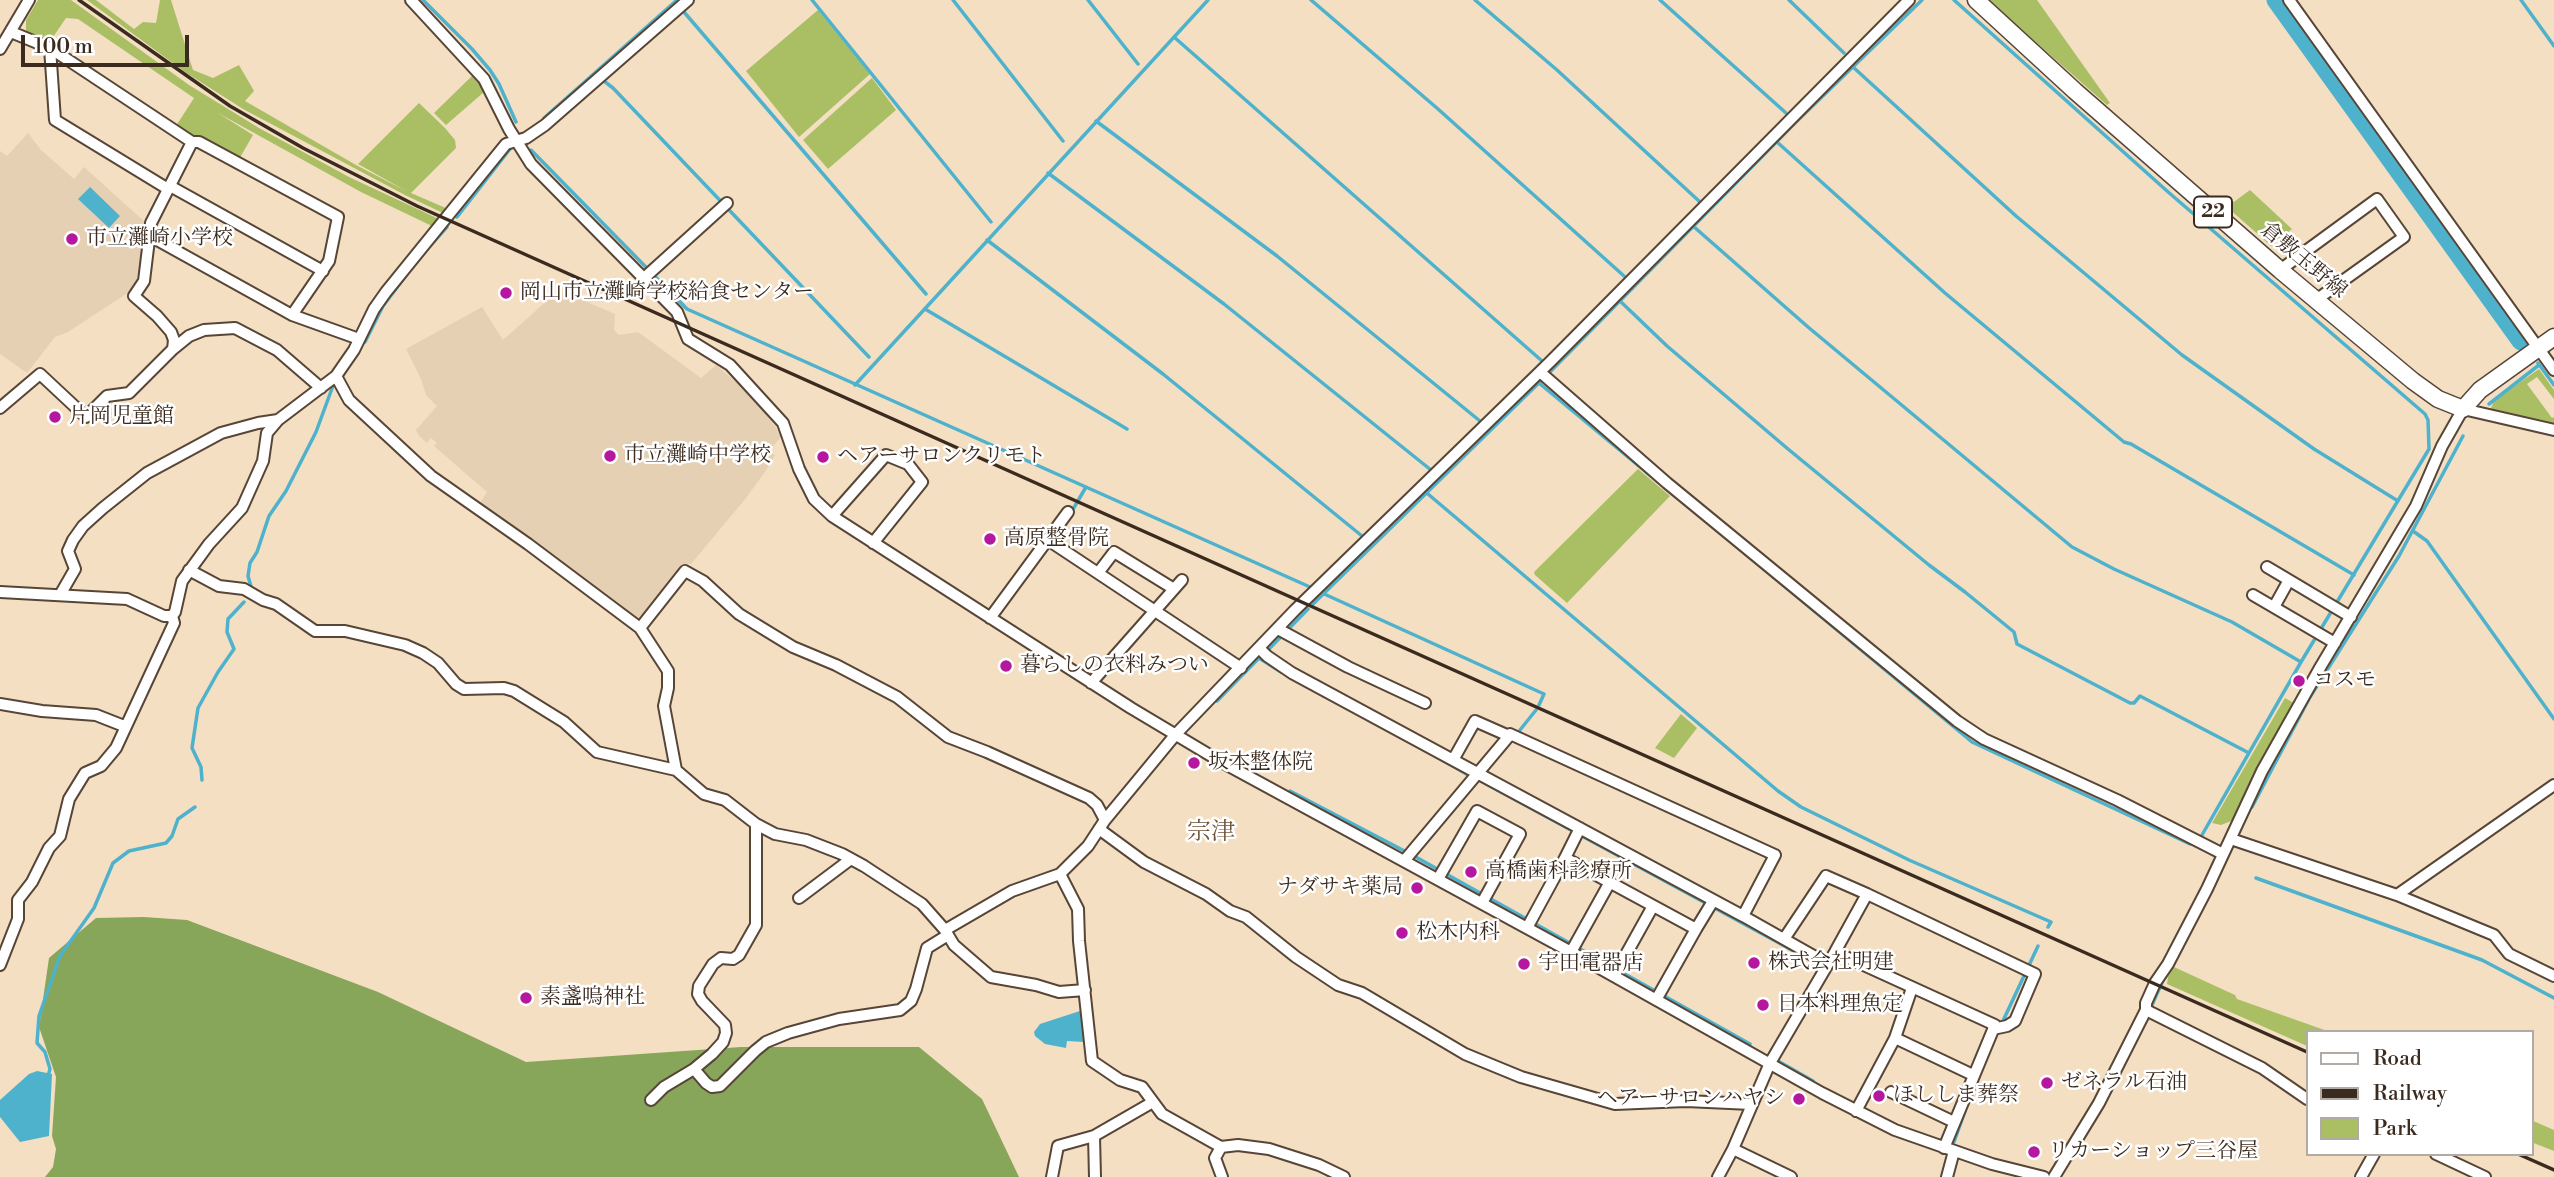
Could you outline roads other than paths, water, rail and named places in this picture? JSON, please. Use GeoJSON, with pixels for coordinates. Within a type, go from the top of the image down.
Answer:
{"type":"FeatureCollection","features":[{"type":"Feature","properties":{"kind":"main road","name":"倉敷玉野線"},"geometry":{"type":"LineString","coordinates":[[1976,0],[2075,91],[2280,270],[2425,391],[2438,400],[2463,409]]}},
{"type":"Feature","properties":{"kind":"main road"},"geometry":{"type":"LineString","coordinates":[[2463,409],[2480,390],[2546,360],[2554,337]]}},
{"type":"Feature","properties":{"kind":"street"},"geometry":{"type":"LineString","coordinates":[[0,49],[29,0]]}},
{"type":"Feature","properties":{"kind":"street"},"geometry":{"type":"LineString","coordinates":[[411,0],[484,79],[531,164],[648,275],[677,312],[688,339],[730,365],[783,423],[799,469],[814,499],[832,516],[1091,683],[1218,760],[1485,898],[1659,995],[1770,1063],[1856,1111],[1895,1130],[1949,1150],[2044,1177]]}},
{"type":"Feature","properties":{"kind":"street"},"geometry":{"type":"LineString","coordinates":[[0,965],[18,919],[18,900],[32,882],[49,848],[60,836],[69,799],[85,773],[101,766],[111,754],[174,623],[172,616],[182,581],[242,508],[262,461],[267,433],[278,420],[336,376],[386,292],[506,144],[526,138],[545,125],[688,0]]}},
{"type":"Feature","properties":{"kind":"street"},"geometry":{"type":"LineString","coordinates":[[694,1069],[712,1087],[720,1086],[755,1051],[777,1038],[839,1019],[900,1010],[911,1001],[927,948],[947,932],[1012,891],[1060,874],[1088,846],[1102,824],[1176,734],[1241,668],[1263,652],[1283,632],[1303,602],[1543,375],[1909,0]]}},
{"type":"Feature","properties":{"kind":"street"},"geometry":{"type":"LineString","coordinates":[[2289,0],[2546,360]]}},
{"type":"Feature","properties":{"kind":"street"},"geometry":{"type":"LineString","coordinates":[[10,32],[50,48],[192,142],[199,142],[338,217],[334,245],[323,271],[292,315]]}},
{"type":"Feature","properties":{"kind":"street"},"geometry":{"type":"LineString","coordinates":[[50,48],[55,120],[169,187],[323,271]]}},
{"type":"Feature","properties":{"kind":"street"},"geometry":{"type":"LineString","coordinates":[[173,349],[171,332],[158,316],[134,296],[144,281],[151,223],[192,142]]}},
{"type":"Feature","properties":{"kind":"street"},"geometry":{"type":"LineString","coordinates":[[2280,270],[2377,199],[2404,237],[2316,300]]}},
{"type":"Feature","properties":{"kind":"street"},"geometry":{"type":"LineString","coordinates":[[648,275],[725,204]]}},
{"type":"Feature","properties":{"kind":"street"},"geometry":{"type":"LineString","coordinates":[[148,235],[292,315],[359,339]]}},
{"type":"Feature","properties":{"kind":"street"},"geometry":{"type":"LineString","coordinates":[[0,408],[40,374],[86,417],[107,396],[129,393],[189,336],[204,330],[235,328],[277,350],[321,388]]}},
{"type":"Feature","properties":{"kind":"street"},"geometry":{"type":"LineString","coordinates":[[1543,375],[1667,483],[1984,739],[2130,806],[2224,854]]}},
{"type":"Feature","properties":{"kind":"street"},"geometry":{"type":"LineString","coordinates":[[336,376],[349,400],[431,476],[640,628],[668,671],[664,706],[676,770]]}},
{"type":"Feature","properties":{"kind":"street"},"geometry":{"type":"LineString","coordinates":[[2054,1177],[2099,1103],[2146,1010],[2146,1003],[2155,983],[2168,964],[2224,854],[2266,763],[2417,506],[2442,446],[2463,409],[2554,430]]}},
{"type":"Feature","properties":{"kind":"street"},"geometry":{"type":"LineString","coordinates":[[60,595],[75,569],[68,551],[73,540],[83,526],[103,508],[147,473],[221,433],[278,420]]}},
{"type":"Feature","properties":{"kind":"street"},"geometry":{"type":"LineString","coordinates":[[832,516],[886,455],[908,464],[922,482],[873,543]]}},
{"type":"Feature","properties":{"kind":"street"},"geometry":{"type":"LineString","coordinates":[[990,618],[1068,512]]}},
{"type":"Feature","properties":{"kind":"street"},"geometry":{"type":"LineString","coordinates":[[1048,540],[1241,668]]}},
{"type":"Feature","properties":{"kind":"street"},"geometry":{"type":"LineString","coordinates":[[1098,573],[1114,552],[1174,589]]}},
{"type":"Feature","properties":{"kind":"street"},"geometry":{"type":"LineString","coordinates":[[2267,567],[2351,617]]}},
{"type":"Feature","properties":{"kind":"street"},"geometry":{"type":"LineString","coordinates":[[189,570],[219,586],[244,589],[276,604],[315,631],[345,631],[405,645],[438,663],[456,684],[464,689],[504,688],[514,691],[564,722],[597,752],[676,770],[704,794],[725,800],[756,824],[775,834],[806,840],[851,859],[922,904],[947,932],[954,945],[991,977],[1059,992],[1085,990]]}},
{"type":"Feature","properties":{"kind":"street"},"geometry":{"type":"LineString","coordinates":[[640,628],[685,571],[703,581],[738,614],[793,647],[836,665],[897,697],[948,737],[1089,798],[1097,805],[1102,824],[1144,862],[1206,894],[1230,911],[1246,917],[1296,957],[1338,985],[1362,993],[1476,1058],[1521,1077],[1615,1104],[1686,1101],[1751,1104]]}},
{"type":"Feature","properties":{"kind":"street"},"geometry":{"type":"LineString","coordinates":[[1091,683],[1182,580]]}},
{"type":"Feature","properties":{"kind":"street"},"geometry":{"type":"LineString","coordinates":[[2274,607],[2289,580]]}},
{"type":"Feature","properties":{"kind":"street"},"geometry":{"type":"LineString","coordinates":[[0,592],[127,598],[164,616],[172,616]]}},
{"type":"Feature","properties":{"kind":"street"},"geometry":{"type":"LineString","coordinates":[[2253,595],[2335,643]]}},
{"type":"Feature","properties":{"kind":"street"},"geometry":{"type":"LineString","coordinates":[[1283,632],[1348,667],[1426,703]]}},
{"type":"Feature","properties":{"kind":"street"},"geometry":{"type":"LineString","coordinates":[[1263,652],[1292,673],[1481,774],[1578,832],[1711,904],[1743,916],[1828,964]]}},
{"type":"Feature","properties":{"kind":"street"},"geometry":{"type":"LineString","coordinates":[[0,704],[42,711],[96,715],[124,726]]}},
{"type":"Feature","properties":{"kind":"street"},"geometry":{"type":"LineString","coordinates":[[1453,760],[1475,721],[1513,734],[1775,855],[1743,916]]}},
{"type":"Feature","properties":{"kind":"street"},"geometry":{"type":"LineString","coordinates":[[1408,856],[1513,734]]}},
{"type":"Feature","properties":{"kind":"street"},"geometry":{"type":"LineString","coordinates":[[2397,895],[2554,785]]}},
{"type":"Feature","properties":{"kind":"street"},"geometry":{"type":"LineString","coordinates":[[1441,874],[1477,811],[1520,834],[1485,898]]}},
{"type":"Feature","properties":{"kind":"street"},"geometry":{"type":"LineString","coordinates":[[651,1100],[664,1087],[694,1069],[723,1042],[725,1025],[702,1001],[698,994],[699,986],[713,964],[721,958],[733,959],[739,955],[756,925],[756,824]]}},
{"type":"Feature","properties":{"kind":"street"},"geometry":{"type":"LineString","coordinates":[[1529,923],[1578,832]]}},
{"type":"Feature","properties":{"kind":"street"},"geometry":{"type":"LineString","coordinates":[[2231,839],[2397,895],[2494,935],[2509,954],[2554,976]]}},
{"type":"Feature","properties":{"kind":"street"},"geometry":{"type":"LineString","coordinates":[[1565,858],[1696,929]]}},
{"type":"Feature","properties":{"kind":"street"},"geometry":{"type":"LineString","coordinates":[[799,898],[851,859]]}},
{"type":"Feature","properties":{"kind":"street"},"geometry":{"type":"LineString","coordinates":[[1060,874],[1079,909],[1079,941],[1093,1061],[1120,1080],[1142,1087],[1162,1114],[1221,1147],[1238,1145],[1269,1149],[1319,1164],[1344,1177]]}},
{"type":"Feature","properties":{"kind":"street"},"geometry":{"type":"LineString","coordinates":[[1784,939],[1826,876],[2035,974],[2015,1021],[1998,1028],[1973,1075],[1954,1122],[1947,1177]]}},
{"type":"Feature","properties":{"kind":"street"},"geometry":{"type":"LineString","coordinates":[[1574,947],[1610,882]]}},
{"type":"Feature","properties":{"kind":"street"},"geometry":{"type":"LineString","coordinates":[[1718,1177],[1770,1063],[1867,894]]}},
{"type":"Feature","properties":{"kind":"street"},"geometry":{"type":"LineString","coordinates":[[1659,995],[1711,904]]}},
{"type":"Feature","properties":{"kind":"street"},"geometry":{"type":"LineString","coordinates":[[1617,971],[1653,906]]}},
{"type":"Feature","properties":{"kind":"street"},"geometry":{"type":"LineString","coordinates":[[1835,952],[1998,1028]]}},
{"type":"Feature","properties":{"kind":"street"},"geometry":{"type":"LineString","coordinates":[[1856,1111],[1895,1038],[1912,988]]}},
{"type":"Feature","properties":{"kind":"street"},"geometry":{"type":"LineString","coordinates":[[2146,1010],[2262,1068],[2306,1098]]}},
{"type":"Feature","properties":{"kind":"street"},"geometry":{"type":"LineString","coordinates":[[1895,1038],[1973,1075]]}},
{"type":"Feature","properties":{"kind":"street"},"geometry":{"type":"LineString","coordinates":[[1891,1092],[1954,1122]]}},
{"type":"Feature","properties":{"kind":"street"},"geometry":{"type":"LineString","coordinates":[[1052,1177],[1058,1146],[1094,1136],[1153,1102]]}},
{"type":"Feature","properties":{"kind":"street"},"geometry":{"type":"LineString","coordinates":[[1094,1136],[1096,1177]]}},
{"type":"Feature","properties":{"kind":"street"},"geometry":{"type":"LineString","coordinates":[[1221,1147],[1215,1158],[1222,1177]]}},
{"type":"Feature","properties":{"kind":"street"},"geometry":{"type":"LineString","coordinates":[[1733,1149],[1791,1177]]}},
{"type":"Feature","properties":{"kind":"street"},"geometry":{"type":"LineString","coordinates":[[2361,1177],[2373,1156]]}},
{"type":"Feature","properties":{"kind":"street"},"geometry":{"type":"LineString","coordinates":[[2440,1156],[2485,1177]]}},
{"type":"Feature","properties":{"kind":"water"},"geometry":{"type":"Polygon","coordinates":[[[90,187],[120,216],[109,228],[78,199],[90,187]]]}},
{"type":"Feature","properties":{"kind":"water"},"geometry":{"type":"Polygon","coordinates":[[[1083,1010],[1084,1042],[1067,1041],[1066,1048],[1045,1044],[1035,1036],[1034,1032],[1040,1024],[1083,1010]]]}},
{"type":"Feature","properties":{"kind":"water"},"geometry":{"type":"Polygon","coordinates":[[[37,1071],[52,1074],[49,1136],[20,1142],[0,1117],[0,1100],[29,1074],[37,1071]]]}},
{"type":"Feature","properties":{"kind":"waterway"},"geometry":{"type":"LineString","coordinates":[[423,0],[490,70],[516,122]]}},
{"type":"Feature","properties":{"kind":"waterway"},"geometry":{"type":"LineString","coordinates":[[544,118],[677,0]]}},
{"type":"Feature","properties":{"kind":"waterway"},"geometry":{"type":"LineString","coordinates":[[812,0],[991,222]]}},
{"type":"Feature","properties":{"kind":"waterway"},"geometry":{"type":"LineString","coordinates":[[953,0],[1063,141]]}},
{"type":"Feature","properties":{"kind":"waterway"},"geometry":{"type":"LineString","coordinates":[[1088,0],[1138,64]]}},
{"type":"Feature","properties":{"kind":"waterway"},"geometry":{"type":"LineString","coordinates":[[855,385],[1208,0]]}},
{"type":"Feature","properties":{"kind":"waterway"},"geometry":{"type":"LineString","coordinates":[[1311,0],[1438,109],[1624,276]]}},
{"type":"Feature","properties":{"kind":"waterway"},"geometry":{"type":"LineString","coordinates":[[1475,0],[1557,70],[1700,202]]}},
{"type":"Feature","properties":{"kind":"waterway"},"geometry":{"type":"LineString","coordinates":[[1660,0],[1786,113]]}},
{"type":"Feature","properties":{"kind":"waterway"},"geometry":{"type":"LineString","coordinates":[[1789,0],[1844,53]]}},
{"type":"Feature","properties":{"kind":"waterway"},"geometry":{"type":"LineString","coordinates":[[1313,604],[1548,374],[1796,122],[1922,0]]}},
{"type":"Feature","properties":{"kind":"waterway"},"geometry":{"type":"LineString","coordinates":[[1954,0],[2167,191],[2425,414],[2428,420],[2429,449],[2301,662],[2202,835]]}},
{"type":"Feature","properties":{"kind":"waterway"},"geometry":{"type":"LineString","coordinates":[[2276,0],[2521,341]]}},
{"type":"Feature","properties":{"kind":"waterway"},"geometry":{"type":"LineString","coordinates":[[2521,0],[2554,46]]}},
{"type":"Feature","properties":{"kind":"waterway"},"geometry":{"type":"LineString","coordinates":[[684,12],[926,294]]}},
{"type":"Feature","properties":{"kind":"waterway"},"geometry":{"type":"LineString","coordinates":[[1174,37],[1542,361]]}},
{"type":"Feature","properties":{"kind":"waterway"},"geometry":{"type":"LineString","coordinates":[[1853,67],[2016,216],[2182,355],[2314,449],[2398,501]]}},
{"type":"Feature","properties":{"kind":"waterway"},"geometry":{"type":"LineString","coordinates":[[604,81],[869,357]]}},
{"type":"Feature","properties":{"kind":"waterway"},"geometry":{"type":"LineString","coordinates":[[1096,121],[1277,256],[1480,421]]}},
{"type":"Feature","properties":{"kind":"waterway"},"geometry":{"type":"LineString","coordinates":[[1777,142],[1945,293],[2124,442],[2354,575]]}},
{"type":"Feature","properties":{"kind":"waterway"},"geometry":{"type":"LineString","coordinates":[[457,217],[510,149]]}},
{"type":"Feature","properties":{"kind":"waterway"},"geometry":{"type":"LineString","coordinates":[[531,150],[687,309],[1310,587]]}},
{"type":"Feature","properties":{"kind":"waterway"},"geometry":{"type":"LineString","coordinates":[[1048,173],[1224,304],[1431,470]]}},
{"type":"Feature","properties":{"kind":"waterway"},"geometry":{"type":"LineString","coordinates":[[1693,226],[1808,327],[2072,547],[2232,622],[2301,662]]}},
{"type":"Feature","properties":{"kind":"waterway"},"geometry":{"type":"LineString","coordinates":[[428,248],[447,227]]}},
{"type":"Feature","properties":{"kind":"waterway"},"geometry":{"type":"LineString","coordinates":[[987,240],[1163,374],[1362,536]]}},
{"type":"Feature","properties":{"kind":"waterway"},"geometry":{"type":"LineString","coordinates":[[365,342],[383,306],[408,273]]}},
{"type":"Feature","properties":{"kind":"waterway"},"geometry":{"type":"LineString","coordinates":[[1620,301],[1667,346],[1788,449],[2014,632],[2017,644],[2130,703],[2134,703],[2140,696],[2249,753]]}},
{"type":"Feature","properties":{"kind":"waterway"},"geometry":{"type":"LineString","coordinates":[[925,309],[1127,429]]}},
{"type":"Feature","properties":{"kind":"waterway"},"geometry":{"type":"LineString","coordinates":[[2538,363],[2554,385]]}},
{"type":"Feature","properties":{"kind":"waterway"},"geometry":{"type":"LineString","coordinates":[[2489,404],[2539,365]]}},
{"type":"Feature","properties":{"kind":"waterway"},"geometry":{"type":"LineString","coordinates":[[252,590],[248,576],[250,563],[257,552],[269,516],[286,491],[316,432],[334,383]]}},
{"type":"Feature","properties":{"kind":"waterway"},"geometry":{"type":"LineString","coordinates":[[1539,383],[1658,482]]}},
{"type":"Feature","properties":{"kind":"waterway"},"geometry":{"type":"LineString","coordinates":[[2252,807],[2310,697],[2399,556],[2463,436]]}},
{"type":"Feature","properties":{"kind":"waterway"},"geometry":{"type":"LineString","coordinates":[[1072,511],[1086,487]]}},
{"type":"Feature","properties":{"kind":"waterway"},"geometry":{"type":"LineString","coordinates":[[1428,494],[1778,791],[1801,807],[1909,860],[2051,922],[2048,927]]}},
{"type":"Feature","properties":{"kind":"waterway"},"geometry":{"type":"LineString","coordinates":[[1678,498],[1972,742],[2190,844]]}},
{"type":"Feature","properties":{"kind":"waterway"},"geometry":{"type":"LineString","coordinates":[[2413,531],[2427,541],[2554,719]]}},
{"type":"Feature","properties":{"kind":"waterway"},"geometry":{"type":"LineString","coordinates":[[1322,593],[1544,694],[1539,705]]}},
{"type":"Feature","properties":{"kind":"waterway"},"geometry":{"type":"LineString","coordinates":[[202,780],[201,767],[192,748],[198,708],[234,649],[227,632],[228,619],[244,602]]}},
{"type":"Feature","properties":{"kind":"waterway"},"geometry":{"type":"LineString","coordinates":[[1266,652],[1308,609]]}},
{"type":"Feature","properties":{"kind":"waterway"},"geometry":{"type":"LineString","coordinates":[[1217,701],[1260,657]]}},
{"type":"Feature","properties":{"kind":"waterway"},"geometry":{"type":"LineString","coordinates":[[1259,658],[1281,672]]}},
{"type":"Feature","properties":{"kind":"waterway"},"geometry":{"type":"LineString","coordinates":[[1516,735],[1536,710]]}},
{"type":"Feature","properties":{"kind":"waterway"},"geometry":{"type":"LineString","coordinates":[[1423,749],[1470,776]]}},
{"type":"Feature","properties":{"kind":"waterway"},"geometry":{"type":"LineString","coordinates":[[1477,779],[1803,956]]}},
{"type":"Feature","properties":{"kind":"waterway"},"geometry":{"type":"LineString","coordinates":[[1290,791],[1414,856],[1750,1044]]}},
{"type":"Feature","properties":{"kind":"waterway"},"geometry":{"type":"LineString","coordinates":[[48,1076],[50,1069],[45,1052],[37,1043],[39,1016],[60,956],[94,908],[113,863],[129,851],[166,843],[172,836],[178,819],[195,807]]}},
{"type":"Feature","properties":{"kind":"waterway"},"geometry":{"type":"LineString","coordinates":[[2256,878],[2482,960],[2554,998]]}},
{"type":"Feature","properties":{"kind":"waterway"},"geometry":{"type":"LineString","coordinates":[[2002,1023],[2038,946]]}},
{"type":"Feature","properties":{"kind":"waterway"},"geometry":{"type":"LineString","coordinates":[[2152,1005],[2164,978]]}},
{"type":"Feature","properties":{"kind":"waterway"},"geometry":{"type":"LineString","coordinates":[[1778,1061],[1813,1081]]}},
{"type":"Feature","properties":{"kind":"waterway"},"geometry":{"type":"LineString","coordinates":[[1954,1142],[1965,1111]]}},
{"type":"Feature","properties":{"kind":"railway"},"geometry":{"type":"LineString","coordinates":[[79,0],[230,106],[303,148],[417,206],[2306,1052]]}},
{"type":"Feature","properties":{"kind":"railway"},"geometry":{"type":"LineString","coordinates":[[2522,1156],[2554,1170]]}},
{"type":"Feature","properties":{"kind":"place","name":"市立灘崎小学校"},"geometry":{"type":"Point","coordinates":[72,239]}},
{"type":"Feature","properties":{"kind":"place","name":"岡山市立灘崎学校給食センター"},"geometry":{"type":"Point","coordinates":[506,293]}},
{"type":"Feature","properties":{"kind":"place","name":"片岡児童館"},"geometry":{"type":"Point","coordinates":[55,417]}},
{"type":"Feature","properties":{"kind":"place","name":"市立灘崎中学校"},"geometry":{"type":"Point","coordinates":[610,456]}},
{"type":"Feature","properties":{"kind":"place","name":"ヘアーサロンクリモト"},"geometry":{"type":"Point","coordinates":[823,457]}},
{"type":"Feature","properties":{"kind":"place","name":"高原整骨院"},"geometry":{"type":"Point","coordinates":[990,539]}},
{"type":"Feature","properties":{"kind":"place","name":"暮らしの衣料みつい"},"geometry":{"type":"Point","coordinates":[1006,666]}},
{"type":"Feature","properties":{"kind":"place","name":"コスモ"},"geometry":{"type":"Point","coordinates":[2299,681]}},
{"type":"Feature","properties":{"kind":"place","name":"坂本整体院"},"geometry":{"type":"Point","coordinates":[1194,763]}},
{"type":"Feature","properties":{"kind":"place","name":"高橋歯科診療所"},"geometry":{"type":"Point","coordinates":[1471,872]}},
{"type":"Feature","properties":{"kind":"place","name":"ナダサキ薬局"},"geometry":{"type":"Point","coordinates":[1417,888]}},
{"type":"Feature","properties":{"kind":"place","name":"松木内科"},"geometry":{"type":"Point","coordinates":[1402,933]}},
{"type":"Feature","properties":{"kind":"place","name":"株式会社明建"},"geometry":{"type":"Point","coordinates":[1754,963]}},
{"type":"Feature","properties":{"kind":"place","name":"宇田電器店"},"geometry":{"type":"Point","coordinates":[1524,964]}},
{"type":"Feature","properties":{"kind":"place","name":"素盞嗚神社"},"geometry":{"type":"Point","coordinates":[526,998]}},
{"type":"Feature","properties":{"kind":"place","name":"日本料理魚定"},"geometry":{"type":"Point","coordinates":[1763,1005]}},
{"type":"Feature","properties":{"kind":"place","name":"ゼネラル石油"},"geometry":{"type":"Point","coordinates":[2047,1083]}},
{"type":"Feature","properties":{"kind":"place","name":"ほししま葬祭"},"geometry":{"type":"Point","coordinates":[1879,1096]}},
{"type":"Feature","properties":{"kind":"place","name":"ヘアーサロンハヤシ"},"geometry":{"type":"Point","coordinates":[1799,1099]}},
{"type":"Feature","properties":{"kind":"place","name":"リカーショップ三谷屋"},"geometry":{"type":"Point","coordinates":[2034,1152]}},
{"type":"Feature","properties":{"kind":"district","name":"宗津"},"geometry":{"type":"Point","coordinates":[1211,833]}}]}
